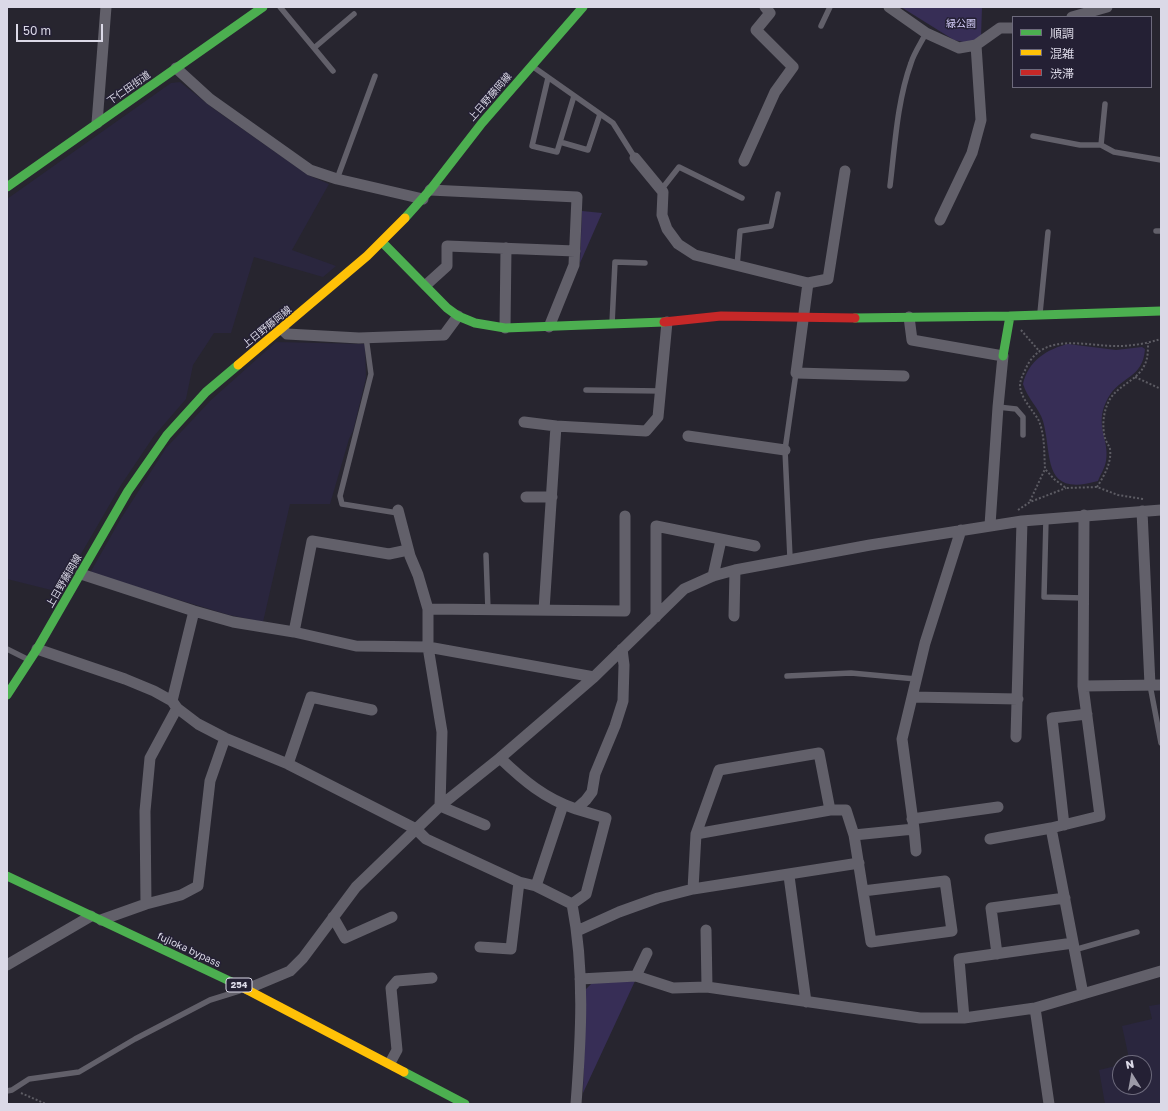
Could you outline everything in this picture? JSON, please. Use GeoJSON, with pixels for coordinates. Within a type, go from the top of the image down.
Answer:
{"type":"FeatureCollection","features":[{"type":"Feature","properties":{"kind":"main road","name":"下仁田街道"},"geometry":{"type":"LineString","coordinates":[[7,187],[263,7]]}},
{"type":"Feature","properties":{"kind":"main road","name":"上日野藤岡線"},"geometry":{"type":"LineString","coordinates":[[7,695],[37,649],[128,491],[167,435],[206,392],[282,329],[382,242],[427,194],[482,123],[582,7]]}},
{"type":"Feature","properties":{"kind":"main road"},"geometry":{"type":"LineString","coordinates":[[382,242],[447,308],[458,316],[475,323],[505,328],[668,322],[721,316],[804,318],[1010,316],[1161,311]]}},
{"type":"Feature","properties":{"kind":"main road"},"geometry":{"type":"LineString","coordinates":[[1003,356],[1010,316]]}},
{"type":"Feature","properties":{"kind":"main road","name":"fujioka bypass"},"geometry":{"type":"LineString","coordinates":[[7,876],[247,989],[390,1063],[465,1104]]}},
{"type":"Feature","properties":{"kind":"street"},"geometry":{"type":"LineString","coordinates":[[97,123],[106,7]]}},
{"type":"Feature","properties":{"kind":"street"},"geometry":{"type":"LineString","coordinates":[[744,161],[776,92],[793,67],[756,30],[770,13],[765,7]]}},
{"type":"Feature","properties":{"kind":"street"},"geometry":{"type":"LineString","coordinates":[[889,7],[926,33],[959,48],[976,45],[1000,28],[1012,28]]}},
{"type":"Feature","properties":{"kind":"street"},"geometry":{"type":"LineString","coordinates":[[1075,16],[1106,7]]}},
{"type":"Feature","properties":{"kind":"street"},"geometry":{"type":"LineString","coordinates":[[940,220],[972,154],[981,120],[976,45]]}},
{"type":"Feature","properties":{"kind":"street"},"geometry":{"type":"LineString","coordinates":[[176,68],[210,99],[310,170],[337,180],[427,194],[577,197],[574,265],[549,327]]}},
{"type":"Feature","properties":{"kind":"street"},"geometry":{"type":"LineString","coordinates":[[635,158],[663,192],[662,215],[667,229],[678,244],[695,255],[808,283],[828,279],[845,171]]}},
{"type":"Feature","properties":{"kind":"street"},"geometry":{"type":"LineString","coordinates":[[426,285],[447,266],[447,246],[575,251]]}},
{"type":"Feature","properties":{"kind":"street"},"geometry":{"type":"LineString","coordinates":[[505,328],[506,248]]}},
{"type":"Feature","properties":{"kind":"street"},"geometry":{"type":"LineString","coordinates":[[808,283],[796,373],[904,376]]}},
{"type":"Feature","properties":{"kind":"street"},"geometry":{"type":"LineString","coordinates":[[282,329],[287,334],[366,337],[444,334],[458,316]]}},
{"type":"Feature","properties":{"kind":"street"},"geometry":{"type":"LineString","coordinates":[[908,317],[912,340],[1003,356],[990,525]]}},
{"type":"Feature","properties":{"kind":"street"},"geometry":{"type":"LineString","coordinates":[[524,422],[556,426],[646,431],[658,417],[668,322]]}},
{"type":"Feature","properties":{"kind":"street"},"geometry":{"type":"LineString","coordinates":[[544,610],[556,426]]}},
{"type":"Feature","properties":{"kind":"street"},"geometry":{"type":"LineString","coordinates":[[688,436],[785,450]]}},
{"type":"Feature","properties":{"kind":"street"},"geometry":{"type":"LineString","coordinates":[[526,497],[552,498]]}},
{"type":"Feature","properties":{"kind":"street"},"geometry":{"type":"LineString","coordinates":[[247,989],[290,971],[303,958],[356,887],[440,806],[500,758],[594,677],[684,589],[713,576],[790,558],[990,525],[1084,515],[1161,510]]}},
{"type":"Feature","properties":{"kind":"street"},"geometry":{"type":"LineString","coordinates":[[1084,686],[1155,685],[1142,511]]}},
{"type":"Feature","properties":{"kind":"street"},"geometry":{"type":"LineString","coordinates":[[398,512],[408,550],[418,575],[428,609],[428,647],[442,732],[440,806]]}},
{"type":"Feature","properties":{"kind":"street"},"geometry":{"type":"LineString","coordinates":[[990,839],[1051,828],[1100,816],[1084,686],[1084,515]]}},
{"type":"Feature","properties":{"kind":"street"},"geometry":{"type":"LineString","coordinates":[[428,609],[625,611],[625,516]]}},
{"type":"Feature","properties":{"kind":"street"},"geometry":{"type":"LineString","coordinates":[[1016,737],[1022,521]]}},
{"type":"Feature","properties":{"kind":"street"},"geometry":{"type":"LineString","coordinates":[[656,617],[656,526],[755,546]]}},
{"type":"Feature","properties":{"kind":"street"},"geometry":{"type":"LineString","coordinates":[[916,851],[902,740],[925,643],[961,530]]}},
{"type":"Feature","properties":{"kind":"street"},"geometry":{"type":"LineString","coordinates":[[713,576],[721,540]]}},
{"type":"Feature","properties":{"kind":"street"},"geometry":{"type":"LineString","coordinates":[[294,632],[312,541],[389,554],[408,550]]}},
{"type":"Feature","properties":{"kind":"street"},"geometry":{"type":"LineString","coordinates":[[734,616],[735,570]]}},
{"type":"Feature","properties":{"kind":"street"},"geometry":{"type":"LineString","coordinates":[[81,574],[194,611],[233,622],[294,632],[356,646],[428,647],[594,677]]}},
{"type":"Feature","properties":{"kind":"street"},"geometry":{"type":"LineString","coordinates":[[146,904],[145,811],[150,758],[175,704],[194,611]]}},
{"type":"Feature","properties":{"kind":"street"},"geometry":{"type":"LineString","coordinates":[[37,649],[125,679],[175,704],[198,724],[224,738],[288,764],[416,829],[426,839],[519,882],[536,886],[572,904]]}},
{"type":"Feature","properties":{"kind":"street"},"geometry":{"type":"LineString","coordinates":[[576,809],[592,792],[595,774],[615,726],[623,701],[624,665],[622,649]]}},
{"type":"Feature","properties":{"kind":"street"},"geometry":{"type":"LineString","coordinates":[[288,764],[311,697],[372,710]]}},
{"type":"Feature","properties":{"kind":"street"},"geometry":{"type":"LineString","coordinates":[[912,697],[1018,699]]}},
{"type":"Feature","properties":{"kind":"street"},"geometry":{"type":"LineString","coordinates":[[1064,825],[1052,718],[1087,714]]}},
{"type":"Feature","properties":{"kind":"street"},"geometry":{"type":"LineString","coordinates":[[7,965],[96,918],[181,895],[198,886],[210,781],[224,738]]}},
{"type":"Feature","properties":{"kind":"street"},"geometry":{"type":"LineString","coordinates":[[693,889],[696,834],[720,770],[819,753],[830,810]]}},
{"type":"Feature","properties":{"kind":"street"},"geometry":{"type":"LineString","coordinates":[[500,758],[526,783],[564,805],[606,818],[586,894],[572,904]]}},
{"type":"Feature","properties":{"kind":"street"},"geometry":{"type":"LineString","coordinates":[[536,886],[564,805]]}},
{"type":"Feature","properties":{"kind":"street"},"geometry":{"type":"LineString","coordinates":[[440,806],[485,825]]}},
{"type":"Feature","properties":{"kind":"street"},"geometry":{"type":"LineString","coordinates":[[854,835],[998,807]]}},
{"type":"Feature","properties":{"kind":"street"},"geometry":{"type":"LineString","coordinates":[[696,834],[830,810],[846,810],[854,835],[871,942],[952,931],[944,882],[863,891]]}},
{"type":"Feature","properties":{"kind":"street"},"geometry":{"type":"LineString","coordinates":[[1051,828],[1083,994]]}},
{"type":"Feature","properties":{"kind":"street"},"geometry":{"type":"LineString","coordinates":[[577,931],[619,912],[658,898],[693,889],[789,876],[859,863]]}},
{"type":"Feature","properties":{"kind":"street"},"geometry":{"type":"LineString","coordinates":[[789,876],[806,1002]]}},
{"type":"Feature","properties":{"kind":"street"},"geometry":{"type":"LineString","coordinates":[[480,947],[511,948],[519,882]]}},
{"type":"Feature","properties":{"kind":"street"},"geometry":{"type":"LineString","coordinates":[[997,954],[991,908],[1065,898]]}},
{"type":"Feature","properties":{"kind":"street"},"geometry":{"type":"LineString","coordinates":[[572,904],[577,931],[580,979],[581,1029],[576,1104]]}},
{"type":"Feature","properties":{"kind":"street"},"geometry":{"type":"LineString","coordinates":[[333,917],[345,938],[392,917]]}},
{"type":"Feature","properties":{"kind":"street"},"geometry":{"type":"LineString","coordinates":[[706,930],[707,987]]}},
{"type":"Feature","properties":{"kind":"street"},"geometry":{"type":"LineString","coordinates":[[964,1018],[959,960],[997,954],[1074,946]]}},
{"type":"Feature","properties":{"kind":"street"},"geometry":{"type":"LineString","coordinates":[[636,976],[647,953]]}},
{"type":"Feature","properties":{"kind":"street"},"geometry":{"type":"LineString","coordinates":[[580,979],[636,976],[673,988],[707,987],[920,1018],[964,1018],[1035,1008],[1161,971]]}},
{"type":"Feature","properties":{"kind":"street"},"geometry":{"type":"LineString","coordinates":[[390,1063],[396,1050],[391,988],[397,981],[432,978]]}},
{"type":"Feature","properties":{"kind":"street"},"geometry":{"type":"LineString","coordinates":[[1035,1008],[1050,1104]]}},
{"type":"Feature","properties":{"kind":"lane"},"geometry":{"type":"LineString","coordinates":[[280,7],[333,71]]}},
{"type":"Feature","properties":{"kind":"lane"},"geometry":{"type":"LineString","coordinates":[[821,26],[830,7]]}},
{"type":"Feature","properties":{"kind":"lane"},"geometry":{"type":"LineString","coordinates":[[314,48],[354,14]]}},
{"type":"Feature","properties":{"kind":"lane"},"geometry":{"type":"LineString","coordinates":[[890,186],[898,118],[904,86],[911,62],[926,33]]}},
{"type":"Feature","properties":{"kind":"lane"},"geometry":{"type":"LineString","coordinates":[[531,66],[613,123],[635,158]]}},
{"type":"Feature","properties":{"kind":"lane"},"geometry":{"type":"LineString","coordinates":[[337,180],[375,76]]}},
{"type":"Feature","properties":{"kind":"lane"},"geometry":{"type":"LineString","coordinates":[[548,78],[532,146],[557,152],[574,96]]}},
{"type":"Feature","properties":{"kind":"lane"},"geometry":{"type":"LineString","coordinates":[[1101,145],[1105,104]]}},
{"type":"Feature","properties":{"kind":"lane"},"geometry":{"type":"LineString","coordinates":[[560,142],[588,150],[600,114]]}},
{"type":"Feature","properties":{"kind":"lane"},"geometry":{"type":"LineString","coordinates":[[1033,136],[1080,145],[1101,145],[1114,152],[1161,160]]}},
{"type":"Feature","properties":{"kind":"lane"},"geometry":{"type":"LineString","coordinates":[[661,190],[679,167],[742,198]]}},
{"type":"Feature","properties":{"kind":"lane"},"geometry":{"type":"LineString","coordinates":[[737,266],[740,231],[771,226],[778,194]]}},
{"type":"Feature","properties":{"kind":"lane"},"geometry":{"type":"LineString","coordinates":[[1040,315],[1048,232]]}},
{"type":"Feature","properties":{"kind":"lane"},"geometry":{"type":"LineString","coordinates":[[612,324],[615,262],[645,263]]}},
{"type":"Feature","properties":{"kind":"lane"},"geometry":{"type":"LineString","coordinates":[[366,337],[371,374],[340,496],[342,504],[398,512]]}},
{"type":"Feature","properties":{"kind":"lane"},"geometry":{"type":"LineString","coordinates":[[790,558],[785,450],[796,373]]}},
{"type":"Feature","properties":{"kind":"lane"},"geometry":{"type":"LineString","coordinates":[[586,390],[661,390]]}},
{"type":"Feature","properties":{"kind":"lane"},"geometry":{"type":"LineString","coordinates":[[998,407],[1016,409],[1020,413],[1023,417],[1023,435]]}},
{"type":"Feature","properties":{"kind":"lane"},"geometry":{"type":"LineString","coordinates":[[1046,519],[1044,597],[1084,598]]}},
{"type":"Feature","properties":{"kind":"lane"},"geometry":{"type":"LineString","coordinates":[[486,555],[488,610]]}},
{"type":"Feature","properties":{"kind":"lane"},"geometry":{"type":"LineString","coordinates":[[7,649],[29,660]]}},
{"type":"Feature","properties":{"kind":"lane"},"geometry":{"type":"LineString","coordinates":[[787,676],[851,673],[916,678]]}},
{"type":"Feature","properties":{"kind":"lane"},"geometry":{"type":"LineString","coordinates":[[1155,685],[1161,743]]}},
{"type":"Feature","properties":{"kind":"lane"},"geometry":{"type":"LineString","coordinates":[[1074,946],[1137,932]]}},
{"type":"Feature","properties":{"kind":"lane"},"geometry":{"type":"LineString","coordinates":[[10,1091],[29,1079],[79,1072],[135,1039],[210,1000],[247,989]]}},
{"type":"Feature","properties":{"kind":"path"},"geometry":{"type":"LineString","coordinates":[[1010,316],[1040,352]]}},
{"type":"Feature","properties":{"kind":"path"},"geometry":{"type":"LineString","coordinates":[[1030,502],[1045,469],[1043,433],[1020,387],[1022,377],[1029,362],[1040,352],[1055,345],[1069,342],[1119,346],[1148,343],[1161,339]]}},
{"type":"Feature","properties":{"kind":"path"},"geometry":{"type":"LineString","coordinates":[[1097,487],[1110,462],[1110,449],[1105,438],[1104,414],[1109,401],[1117,390],[1135,376],[1145,364],[1148,343]]}},
{"type":"Feature","properties":{"kind":"path"},"geometry":{"type":"LineString","coordinates":[[1135,376],[1161,389]]}},
{"type":"Feature","properties":{"kind":"path"},"geometry":{"type":"LineString","coordinates":[[1045,469],[1054,479],[1066,488]]}},
{"type":"Feature","properties":{"kind":"path"},"geometry":{"type":"LineString","coordinates":[[1016,511],[1030,502],[1066,488],[1097,487],[1118,495],[1148,499]]}},
{"type":"Feature","properties":{"kind":"path"},"geometry":{"type":"LineString","coordinates":[[10,1091],[46,1104]]}},
{"type":"Feature","properties":{"kind":"shaded area"},"geometry":{"type":"Polygon","coordinates":[[[180,82],[214,109],[308,175],[329,184],[292,250],[336,266],[323,277],[254,257],[231,333],[214,333],[193,365],[186,399],[154,436],[121,485],[59,592],[7,579],[7,199],[171,83],[180,82]]]}},
{"type":"Feature","properties":{"kind":"shaded area"},"geometry":{"type":"Polygon","coordinates":[[[276,342],[365,344],[366,378],[353,431],[349,439],[330,504],[290,504],[263,622],[229,615],[90,573],[120,520],[166,448],[211,400],[276,342]]]}},
{"type":"Feature","properties":{"kind":"shaded area"},"geometry":{"type":"Polygon","coordinates":[[[1161,1004],[1161,1104],[1105,1104],[1099,1070],[1112,1067],[1112,1095],[1152,1095],[1152,1055],[1128,1055],[1122,1026],[1152,1019],[1149,1006],[1161,1004]]]}},
{"type":"Feature","properties":{"kind":"green space","name":"緑公園"},"geometry":{"type":"Polygon","coordinates":[[[901,7],[982,7],[981,37],[968,43],[954,40],[901,7]]]}},
{"type":"Feature","properties":{"kind":"green space"},"geometry":{"type":"Polygon","coordinates":[[[582,211],[602,213],[580,263],[582,211]]]}},
{"type":"Feature","properties":{"kind":"green space"},"geometry":{"type":"Polygon","coordinates":[[[1068,344],[1116,350],[1142,347],[1145,349],[1143,359],[1136,372],[1113,391],[1104,408],[1102,424],[1107,453],[1105,466],[1098,481],[1080,484],[1067,483],[1058,479],[1050,460],[1043,421],[1027,394],[1023,384],[1029,369],[1040,357],[1053,349],[1068,344]]]}},
{"type":"Feature","properties":{"kind":"green space"},"geometry":{"type":"Polygon","coordinates":[[[635,981],[583,1093],[586,989],[592,983],[635,981]]]}},
{"type":"Feature","properties":{"kind":"traffic: fast"},"geometry":{"type":"LineString","coordinates":[[7,187],[263,7]]}},
{"type":"Feature","properties":{"kind":"traffic: fast"},"geometry":{"type":"LineString","coordinates":[[405,218],[430,190],[482,123],[583,7]]}},
{"type":"Feature","properties":{"kind":"traffic: fast"},"geometry":{"type":"LineString","coordinates":[[382,242],[447,308],[458,316],[475,323],[505,328],[664,322]]}},
{"type":"Feature","properties":{"kind":"traffic: fast"},"geometry":{"type":"LineString","coordinates":[[1003,356],[1010,316],[1161,311]]}},
{"type":"Feature","properties":{"kind":"traffic: fast"},"geometry":{"type":"LineString","coordinates":[[855,318],[1010,316]]}},
{"type":"Feature","properties":{"kind":"traffic: fast"},"geometry":{"type":"LineString","coordinates":[[7,695],[37,649],[128,491],[167,435],[206,392],[238,365]]}},
{"type":"Feature","properties":{"kind":"traffic: fast"},"geometry":{"type":"LineString","coordinates":[[7,876],[238,985]]}},
{"type":"Feature","properties":{"kind":"traffic: fast"},"geometry":{"type":"LineString","coordinates":[[404,1072],[465,1104]]}},
{"type":"Feature","properties":{"kind":"traffic: slow"},"geometry":{"type":"LineString","coordinates":[[238,365],[367,256],[405,218]]}},
{"type":"Feature","properties":{"kind":"traffic: slow"},"geometry":{"type":"LineString","coordinates":[[238,985],[404,1072]]}},
{"type":"Feature","properties":{"kind":"traffic: jam"},"geometry":{"type":"LineString","coordinates":[[664,322],[721,316],[855,318]]}}]}
